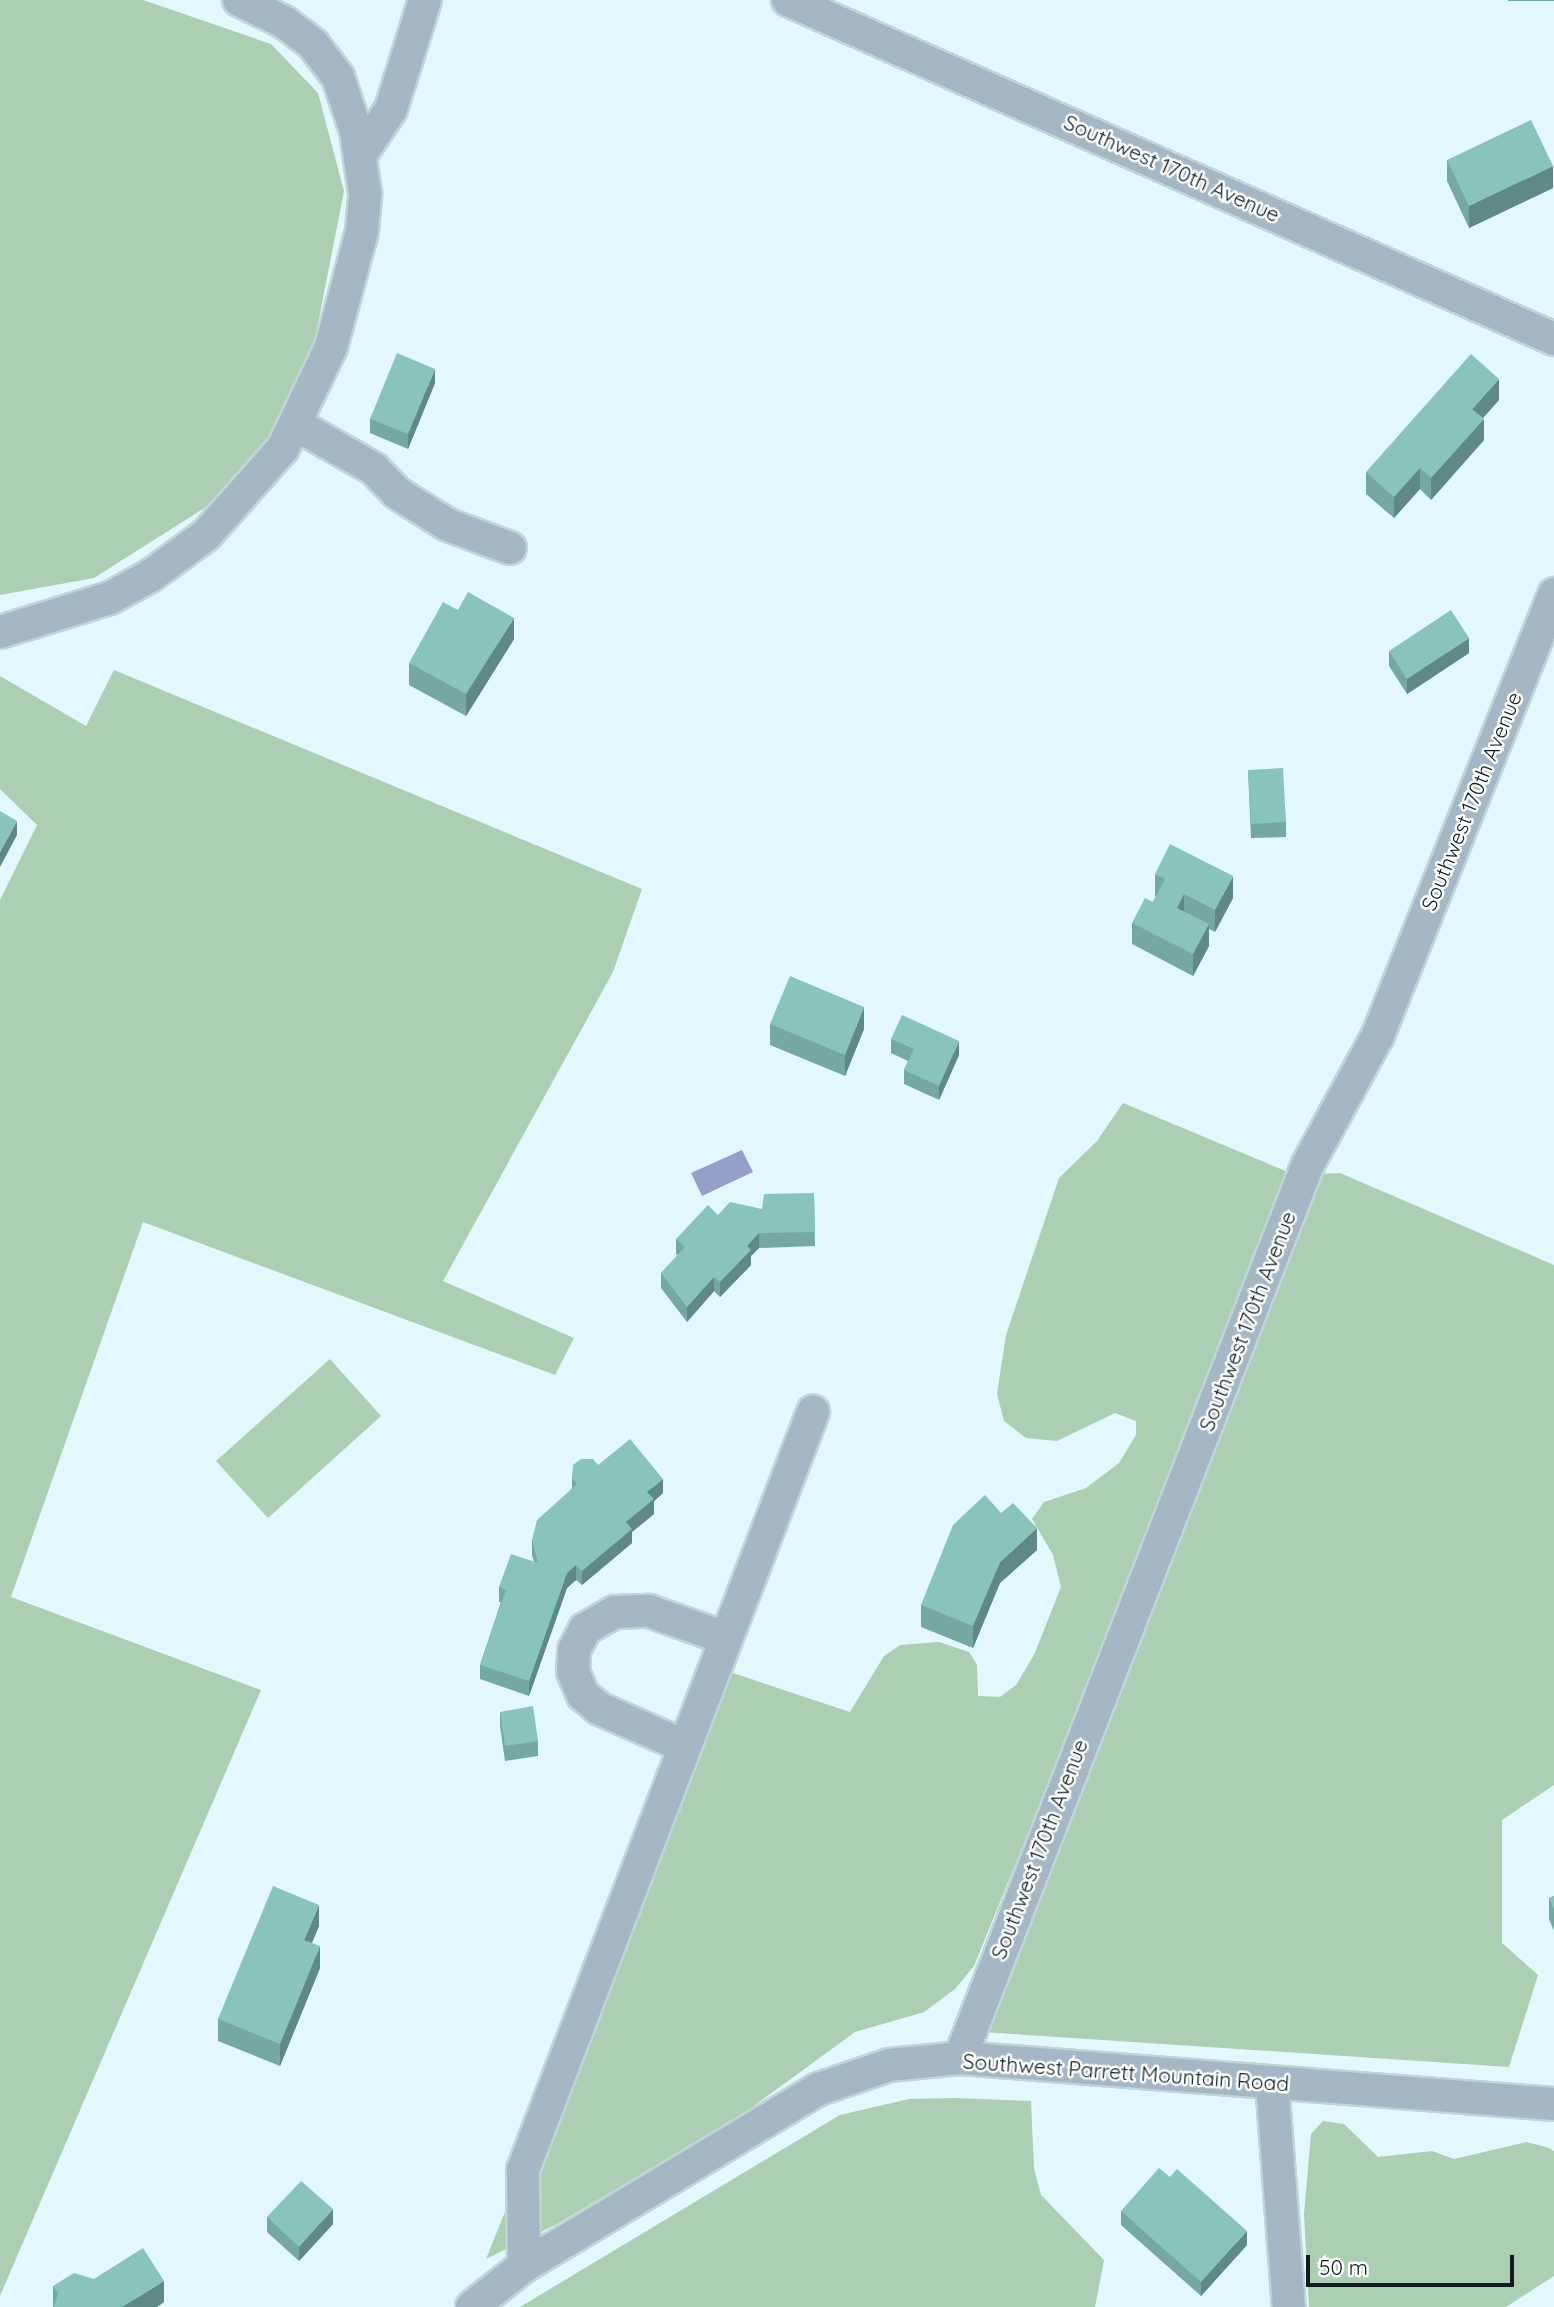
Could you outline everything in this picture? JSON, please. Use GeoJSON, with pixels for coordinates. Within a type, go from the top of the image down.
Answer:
{"type":"FeatureCollection","features":[{"type":"Feature","properties":{"kind":"street"},"geometry":{"type":"LineString","coordinates":[[0,632],[88,607],[169,563],[238,504],[297,425],[331,347],[356,261],[365,202],[361,153],[338,76],[313,44],[285,22],[240,0]]}},
{"type":"Feature","properties":{"kind":"street"},"geometry":{"type":"LineString","coordinates":[[361,153],[391,109],[425,0]]}},
{"type":"Feature","properties":{"kind":"street","name":"Southwest 170th Avenue"},"geometry":{"type":"LineString","coordinates":[[788,0],[1554,339]]}},
{"type":"Feature","properties":{"kind":"street"},"geometry":{"type":"LineString","coordinates":[[297,425],[374,469],[397,493],[449,525],[510,548]]}},
{"type":"Feature","properties":{"kind":"street","name":"Southwest 170th Avenue"},"geometry":{"type":"LineString","coordinates":[[960,2058],[1308,1164],[1378,1035],[1554,594]]}},
{"type":"Feature","properties":{"kind":"street"},"geometry":{"type":"LineString","coordinates":[[524,2266],[523,2170],[813,1412]]}},
{"type":"Feature","properties":{"kind":"street"},"geometry":{"type":"LineString","coordinates":[[684,1745],[600,1709],[583,1695],[573,1672],[574,1650],[584,1629],[615,1612],[649,1611],[725,1638]]}},
{"type":"Feature","properties":{"kind":"street","name":"Southwest Parrett Mountain Road"},"geometry":{"type":"LineString","coordinates":[[472,2307],[524,2266],[819,2089],[889,2065],[960,2058],[1554,2104]]}},
{"type":"Feature","properties":{"kind":"street"},"geometry":{"type":"LineString","coordinates":[[1272,2083],[1289,2307]]}},
{"type":"Feature","properties":{"kind":"green space"},"geometry":{"type":"Polygon","coordinates":[[[0,0],[143,0],[271,44],[318,93],[344,191],[315,339],[280,435],[206,507],[94,578],[0,595],[0,0]]]}},
{"type":"Feature","properties":{"kind":"green space"},"geometry":{"type":"Polygon","coordinates":[[[114,670],[642,889],[613,972],[443,1281],[574,1338],[555,1375],[143,1222],[11,1597],[261,1690],[0,2296],[0,900],[37,825],[0,789],[0,676],[86,726],[114,670]]]}},
{"type":"Feature","properties":{"kind":"green space"},"geometry":{"type":"Polygon","coordinates":[[[1123,1103],[1295,1175],[974,1966],[955,1989],[924,2012],[855,2032],[736,2119],[555,2225],[486,2259],[724,1670],[850,1712],[884,1656],[900,1645],[939,1642],[969,1652],[977,1665],[978,1696],[1000,1697],[1016,1685],[1034,1655],[1061,1587],[1053,1555],[1032,1519],[1044,1502],[1086,1488],[1119,1463],[1136,1435],[1136,1421],[1115,1413],[1057,1441],[1026,1438],[1004,1421],[997,1394],[1006,1335],[1059,1178],[1097,1141],[1123,1103]]]}},
{"type":"Feature","properties":{"kind":"green space"},"geometry":{"type":"Polygon","coordinates":[[[1340,1173],[1554,1265],[1554,1785],[1502,1820],[1502,1943],[1538,1975],[1509,2067],[983,2032],[1316,1174],[1340,1173]]]}},
{"type":"Feature","properties":{"kind":"green space"},"geometry":{"type":"Polygon","coordinates":[[[330,1359],[381,1416],[268,1518],[216,1461],[330,1359]]]}},
{"type":"Feature","properties":{"kind":"green space"},"geometry":{"type":"Polygon","coordinates":[[[909,2099],[1031,2101],[1034,2168],[1041,2195],[1104,2260],[1095,2307],[520,2307],[840,2115],[909,2099]]]}},
{"type":"Feature","properties":{"kind":"green space"},"geometry":{"type":"Polygon","coordinates":[[[1323,2121],[1344,2124],[1378,2157],[1432,2151],[1454,2159],[1527,2142],[1554,2151],[1554,2276],[1506,2307],[1309,2307],[1304,2214],[1311,2134],[1323,2121]]]}},
{"type":"Feature","properties":{"kind":"water"},"geometry":{"type":"Polygon","coordinates":[[[742,1150],[753,1172],[702,1196],[691,1173],[742,1150]]]}},
{"type":"Feature","properties":{"kind":"building"},"geometry":{"type":"Polygon","coordinates":[[[1531,120],[1553,166],[1469,206],[1447,160],[1531,120]]]}},
{"type":"Feature","properties":{"kind":"building"},"geometry":{"type":"Polygon","coordinates":[[[397,353],[435,369],[408,434],[370,419],[397,353]]]}},
{"type":"Feature","properties":{"kind":"building"},"geometry":{"type":"Polygon","coordinates":[[[1471,354],[1499,379],[1472,409],[1484,419],[1431,478],[1420,468],[1394,497],[1366,472],[1471,354]]]}},
{"type":"Feature","properties":{"kind":"building"},"geometry":{"type":"Polygon","coordinates":[[[468,592],[514,618],[466,694],[409,663],[443,602],[458,610],[468,592]]]}},
{"type":"Feature","properties":{"kind":"building"},"geometry":{"type":"Polygon","coordinates":[[[1451,610],[1469,638],[1407,679],[1389,651],[1451,610]]]}},
{"type":"Feature","properties":{"kind":"building"},"geometry":{"type":"Polygon","coordinates":[[[1283,768],[1286,822],[1251,824],[1248,770],[1283,768]]]}},
{"type":"Feature","properties":{"kind":"building"},"geometry":{"type":"Polygon","coordinates":[[[0,811],[17,821],[0,852],[0,811]]]}},
{"type":"Feature","properties":{"kind":"building"},"geometry":{"type":"Polygon","coordinates":[[[1170,844],[1233,876],[1215,910],[1184,894],[1177,908],[1209,924],[1193,954],[1132,923],[1145,898],[1153,902],[1165,879],[1155,874],[1170,844]]]}},
{"type":"Feature","properties":{"kind":"building"},"geometry":{"type":"Polygon","coordinates":[[[790,976],[864,1007],[845,1055],[770,1024],[790,976]]]}},
{"type":"Feature","properties":{"kind":"building"},"geometry":{"type":"Polygon","coordinates":[[[902,1015],[959,1041],[939,1086],[904,1070],[914,1049],[891,1039],[902,1015]]]}},
{"type":"Feature","properties":{"kind":"building"},"geometry":{"type":"Polygon","coordinates":[[[814,1193],[815,1232],[759,1233],[747,1246],[751,1250],[720,1282],[714,1277],[687,1307],[661,1273],[685,1247],[676,1239],[708,1205],[718,1215],[730,1202],[762,1209],[764,1194],[814,1193]]]}},
{"type":"Feature","properties":{"kind":"building"},"geometry":{"type":"Polygon","coordinates":[[[630,1439],[663,1479],[647,1492],[654,1499],[626,1522],[632,1529],[582,1571],[576,1565],[567,1573],[529,1681],[480,1665],[506,1590],[499,1587],[511,1554],[538,1563],[532,1540],[537,1520],[577,1484],[572,1478],[573,1465],[581,1459],[593,1459],[598,1465],[630,1439]]]}},
{"type":"Feature","properties":{"kind":"building"},"geometry":{"type":"Polygon","coordinates":[[[985,1495],[1001,1513],[1013,1503],[1037,1528],[1000,1562],[973,1626],[921,1605],[953,1525],[985,1495]]]}},
{"type":"Feature","properties":{"kind":"building"},"geometry":{"type":"Polygon","coordinates":[[[533,1706],[538,1741],[505,1746],[500,1712],[533,1706]]]}},
{"type":"Feature","properties":{"kind":"building"},"geometry":{"type":"Polygon","coordinates":[[[273,1886],[319,1905],[304,1940],[320,1946],[280,2044],[218,2019],[273,1886]]]}},
{"type":"Feature","properties":{"kind":"building"},"geometry":{"type":"Polygon","coordinates":[[[1554,1896],[1554,1910],[1549,1898],[1554,1896]]]}},
{"type":"Feature","properties":{"kind":"building"},"geometry":{"type":"Polygon","coordinates":[[[1159,2168],[1170,2177],[1177,2169],[1247,2231],[1201,2282],[1121,2211],[1159,2168]]]}},
{"type":"Feature","properties":{"kind":"building"},"geometry":{"type":"Polygon","coordinates":[[[301,2181],[333,2209],[299,2247],[267,2217],[301,2181]]]}},
{"type":"Feature","properties":{"kind":"building"},"geometry":{"type":"Polygon","coordinates":[[[143,2248],[164,2281],[122,2307],[54,2307],[58,2293],[53,2286],[74,2273],[94,2279],[143,2248]]]}}]}
